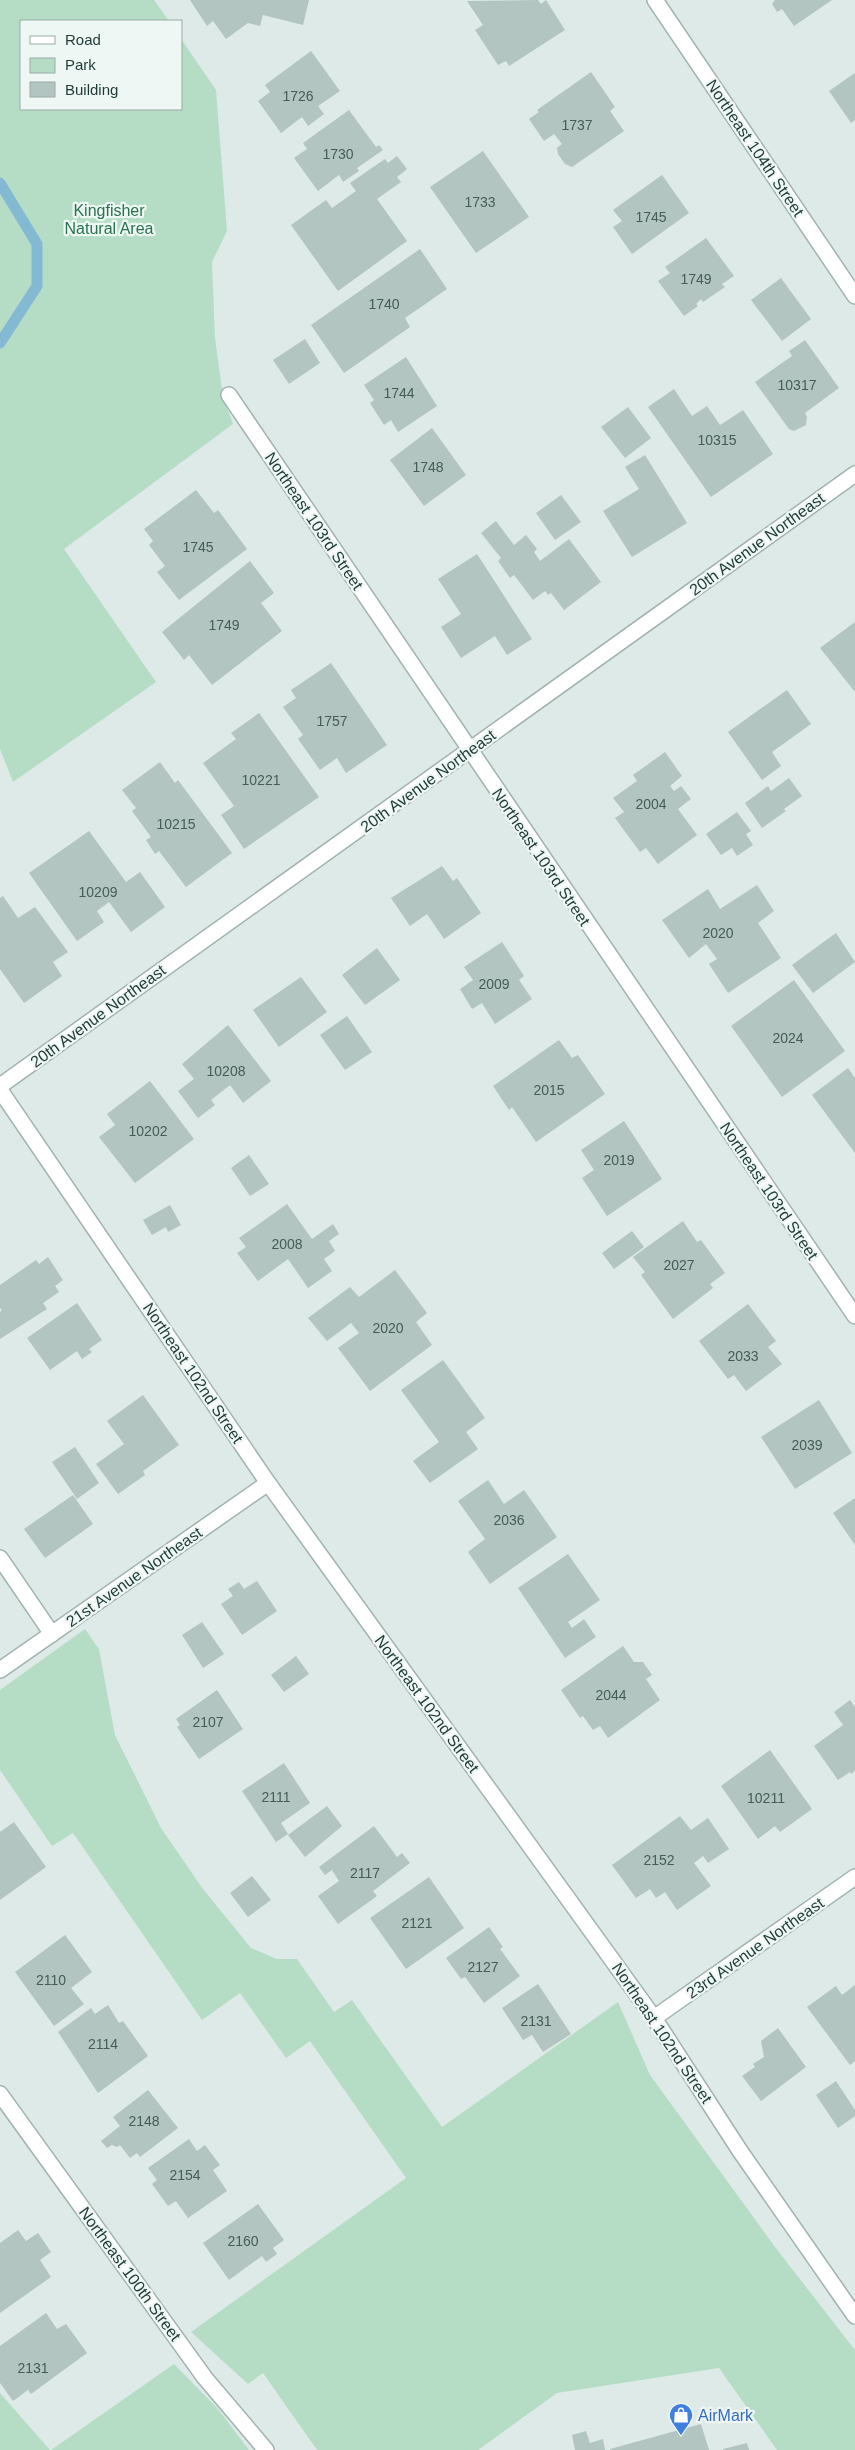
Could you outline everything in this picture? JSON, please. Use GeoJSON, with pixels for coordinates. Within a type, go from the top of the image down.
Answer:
{"type":"FeatureCollection","features":[{"type":"Feature","properties":{"kind":"street","name":"Northeast 104th Street"},"geometry":{"type":"LineString","coordinates":[[655,0],[855,296]]}},
{"type":"Feature","properties":{"kind":"street","name":"Northeast 103rd Street"},"geometry":{"type":"LineString","coordinates":[[229,396],[469,752],[855,1316]]}},
{"type":"Feature","properties":{"kind":"street","name":"20th Avenue Northeast"},"geometry":{"type":"LineString","coordinates":[[0,1086],[855,474]]}},
{"type":"Feature","properties":{"kind":"street","name":"Northeast 102nd Street"},"geometry":{"type":"LineString","coordinates":[[0,1090],[268,1483],[654,2018],[740,2151],[855,2316]]}},
{"type":"Feature","properties":{"kind":"street","name":"21st Avenue Northeast"},"geometry":{"type":"LineString","coordinates":[[0,1670],[268,1483]]}},
{"type":"Feature","properties":{"kind":"street"},"geometry":{"type":"LineString","coordinates":[[0,1558],[52,1634]]}},
{"type":"Feature","properties":{"kind":"street","name":"23rd Avenue Northeast"},"geometry":{"type":"LineString","coordinates":[[654,2018],[855,1877]]}},
{"type":"Feature","properties":{"kind":"street","name":"Northeast 100th Street"},"geometry":{"type":"LineString","coordinates":[[0,2094],[205,2378],[266,2450]]}},
{"type":"Feature","properties":{"kind":"green space","name":"Kingfisher Natural Area"},"geometry":{"type":"Polygon","coordinates":[[[0,0],[154,0],[168,20],[20,20],[20,110],[182,110],[182,40],[216,90],[227,231],[212,262],[215,338],[223,397],[233,424],[64,549],[156,682],[13,782],[0,749],[0,0]]]}},
{"type":"Feature","properties":{"kind":"green space"},"geometry":{"type":"Polygon","coordinates":[[[85,1629],[99,1649],[115,1735],[161,1828],[203,1889],[251,1948],[277,1959],[297,1959],[334,2012],[352,2000],[442,2127],[618,2002],[650,2075],[775,2247],[855,2350],[855,2450],[777,2450],[719,2368],[557,2393],[478,2450],[317,2450],[263,2373],[248,2384],[191,2332],[406,2178],[310,2041],[286,2058],[240,1993],[202,2020],[73,1833],[52,1846],[0,1770],[0,1690],[85,1629]]]}},
{"type":"Feature","properties":{"kind":"green space"},"geometry":{"type":"Polygon","coordinates":[[[174,2364],[218,2409],[249,2450],[51,2450],[174,2364]]]}},
{"type":"Feature","properties":{"kind":"green space"},"geometry":{"type":"Polygon","coordinates":[[[0,2393],[50,2450],[0,2450],[0,2393]]]}},
{"type":"Feature","properties":{"kind":"building"},"geometry":{"type":"Polygon","coordinates":[[[190,0],[309,0],[303,25],[263,15],[260,26],[248,23],[226,39],[213,21],[207,26],[190,0]]]}},
{"type":"Feature","properties":{"kind":"building"},"geometry":{"type":"Polygon","coordinates":[[[538,0],[541,4],[546,0],[565,30],[509,66],[506,61],[498,65],[475,30],[483,25],[467,1],[538,0]]]}},
{"type":"Feature","properties":{"kind":"building"},"geometry":{"type":"Polygon","coordinates":[[[775,0],[832,0],[794,26],[782,9],[777,12],[772,4],[775,0]]]}},
{"type":"Feature","properties":{"kind":"building"},"geometry":{"type":"Polygon","coordinates":[[[311,51],[340,91],[318,106],[324,114],[308,126],[302,117],[281,133],[258,101],[270,92],[265,85],[311,51]]]}},
{"type":"Feature","properties":{"kind":"building"},"geometry":{"type":"Polygon","coordinates":[[[591,72],[615,107],[610,111],[624,131],[572,167],[565,164],[558,154],[557,148],[562,144],[554,134],[544,141],[529,119],[539,112],[537,110],[591,72]]]}},
{"type":"Feature","properties":{"kind":"building"},"geometry":{"type":"Polygon","coordinates":[[[855,73],[855,120],[851,123],[829,91],[855,73]]]}},
{"type":"Feature","properties":{"kind":"building"},"geometry":{"type":"Polygon","coordinates":[[[349,110],[376,147],[379,145],[383,150],[357,168],[359,171],[343,182],[339,175],[318,191],[294,158],[307,149],[303,143],[349,110]]]}},
{"type":"Feature","properties":{"kind":"building"},"geometry":{"type":"Polygon","coordinates":[[[483,151],[529,217],[476,253],[430,187],[483,151]]]}},
{"type":"Feature","properties":{"kind":"building"},"geometry":{"type":"Polygon","coordinates":[[[397,156],[407,169],[397,177],[401,182],[377,199],[407,241],[338,291],[291,225],[326,200],[332,208],[356,191],[350,183],[385,159],[388,163],[397,156]]]}},
{"type":"Feature","properties":{"kind":"building"},"geometry":{"type":"Polygon","coordinates":[[[662,175],[689,213],[632,254],[613,227],[622,221],[613,210],[662,175]]]}},
{"type":"Feature","properties":{"kind":"building"},"geometry":{"type":"Polygon","coordinates":[[[706,238],[734,276],[722,284],[725,287],[703,302],[701,299],[696,304],[698,306],[684,316],[658,281],[670,273],[665,267],[706,238]]]}},
{"type":"Feature","properties":{"kind":"building"},"geometry":{"type":"Polygon","coordinates":[[[420,249],[447,289],[405,318],[410,327],[344,373],[311,325],[420,249]]]}},
{"type":"Feature","properties":{"kind":"building"},"geometry":{"type":"Polygon","coordinates":[[[781,278],[811,319],[782,341],[751,300],[781,278]]]}},
{"type":"Feature","properties":{"kind":"building"},"geometry":{"type":"Polygon","coordinates":[[[305,339],[320,363],[289,384],[273,360],[305,339]]]}},
{"type":"Feature","properties":{"kind":"building"},"geometry":{"type":"Polygon","coordinates":[[[805,340],[839,388],[805,413],[807,417],[806,425],[794,431],[789,429],[755,382],[792,356],[789,351],[805,340]]]}},
{"type":"Feature","properties":{"kind":"building"},"geometry":{"type":"Polygon","coordinates":[[[406,357],[437,406],[398,432],[391,420],[384,425],[370,403],[374,400],[364,385],[406,357]]]}},
{"type":"Feature","properties":{"kind":"building"},"geometry":{"type":"Polygon","coordinates":[[[674,389],[692,416],[707,406],[720,425],[743,410],[773,454],[711,497],[648,407],[674,389]]]}},
{"type":"Feature","properties":{"kind":"building"},"geometry":{"type":"Polygon","coordinates":[[[628,407],[651,438],[625,458],[601,427],[628,407]]]}},
{"type":"Feature","properties":{"kind":"building"},"geometry":{"type":"Polygon","coordinates":[[[432,428],[466,475],[424,506],[390,460],[432,428]]]}},
{"type":"Feature","properties":{"kind":"building"},"geometry":{"type":"Polygon","coordinates":[[[645,455],[687,523],[632,557],[603,511],[639,489],[625,467],[645,455]]]}},
{"type":"Feature","properties":{"kind":"building"},"geometry":{"type":"Polygon","coordinates":[[[196,490],[214,513],[218,510],[247,549],[179,600],[157,572],[165,566],[149,545],[153,541],[144,529],[196,490]]]}},
{"type":"Feature","properties":{"kind":"building"},"geometry":{"type":"Polygon","coordinates":[[[561,495],[581,522],[555,540],[536,513],[561,495]]]}},
{"type":"Feature","properties":{"kind":"building"},"geometry":{"type":"Polygon","coordinates":[[[496,521],[514,545],[526,535],[537,549],[534,552],[540,561],[569,539],[601,582],[564,610],[551,593],[548,595],[545,591],[533,600],[514,575],[510,578],[498,561],[501,558],[481,533],[496,521]]]}},
{"type":"Feature","properties":{"kind":"building"},"geometry":{"type":"Polygon","coordinates":[[[477,554],[532,639],[507,655],[495,636],[461,658],[441,627],[461,614],[438,579],[477,554]]]}},
{"type":"Feature","properties":{"kind":"building"},"geometry":{"type":"Polygon","coordinates":[[[250,561],[274,593],[261,603],[282,631],[212,685],[189,655],[184,660],[162,632],[250,561]]]}},
{"type":"Feature","properties":{"kind":"building"},"geometry":{"type":"Polygon","coordinates":[[[855,622],[855,692],[820,648],[855,622]]]}},
{"type":"Feature","properties":{"kind":"building"},"geometry":{"type":"Polygon","coordinates":[[[331,663],[387,745],[346,773],[337,758],[320,770],[298,739],[303,735],[283,707],[296,698],[291,690],[331,663]]]}},
{"type":"Feature","properties":{"kind":"building"},"geometry":{"type":"Polygon","coordinates":[[[787,690],[811,724],[772,752],[781,766],[762,780],[728,732],[787,690]]]}},
{"type":"Feature","properties":{"kind":"building"},"geometry":{"type":"Polygon","coordinates":[[[259,713],[319,797],[244,849],[221,815],[234,806],[203,763],[236,739],[231,733],[259,713]]]}},
{"type":"Feature","properties":{"kind":"building"},"geometry":{"type":"Polygon","coordinates":[[[665,752],[682,776],[670,786],[674,791],[681,786],[691,799],[678,809],[697,835],[658,864],[646,848],[640,852],[615,818],[624,812],[613,798],[637,781],[633,775],[665,752]]]}},
{"type":"Feature","properties":{"kind":"building"},"geometry":{"type":"Polygon","coordinates":[[[160,762],[175,783],[178,780],[232,853],[186,887],[159,851],[155,854],[146,840],[151,837],[132,811],[136,808],[122,790],[160,762]]]}},
{"type":"Feature","properties":{"kind":"building"},"geometry":{"type":"Polygon","coordinates":[[[789,778],[802,796],[784,809],[786,811],[762,828],[745,803],[768,786],[771,791],[789,778]]]}},
{"type":"Feature","properties":{"kind":"building"},"geometry":{"type":"Polygon","coordinates":[[[737,812],[751,831],[746,834],[753,845],[737,856],[732,848],[721,855],[706,834],[737,812]]]}},
{"type":"Feature","properties":{"kind":"building"},"geometry":{"type":"Polygon","coordinates":[[[89,831],[126,882],[140,872],[165,907],[131,932],[109,902],[97,911],[104,922],[77,941],[29,873],[89,831]]]}},
{"type":"Feature","properties":{"kind":"building"},"geometry":{"type":"Polygon","coordinates":[[[442,866],[453,881],[457,878],[481,913],[444,939],[427,914],[410,926],[391,898],[442,866]]]}},
{"type":"Feature","properties":{"kind":"building"},"geometry":{"type":"Polygon","coordinates":[[[757,885],[774,911],[758,923],[781,958],[728,993],[709,964],[717,959],[706,944],[689,958],[662,920],[708,889],[720,909],[757,885]]]}},
{"type":"Feature","properties":{"kind":"building"},"geometry":{"type":"Polygon","coordinates":[[[3,896],[18,918],[35,907],[68,952],[53,962],[62,976],[24,1003],[0,969],[0,898],[3,896]]]}},
{"type":"Feature","properties":{"kind":"building"},"geometry":{"type":"Polygon","coordinates":[[[836,933],[855,962],[813,993],[792,965],[836,933]]]}},
{"type":"Feature","properties":{"kind":"building"},"geometry":{"type":"Polygon","coordinates":[[[502,942],[524,976],[519,980],[532,999],[495,1024],[482,1003],[472,1009],[460,989],[473,980],[464,967],[502,942]]]}},
{"type":"Feature","properties":{"kind":"building"},"geometry":{"type":"Polygon","coordinates":[[[377,948],[400,980],[365,1005],[342,975],[377,948]]]}},
{"type":"Feature","properties":{"kind":"building"},"geometry":{"type":"Polygon","coordinates":[[[301,977],[327,1012],[279,1047],[253,1010],[301,977]]]}},
{"type":"Feature","properties":{"kind":"building"},"geometry":{"type":"Polygon","coordinates":[[[794,980],[845,1051],[782,1097],[731,1026],[794,980]]]}},
{"type":"Feature","properties":{"kind":"building"},"geometry":{"type":"Polygon","coordinates":[[[347,1016],[372,1052],[345,1070],[320,1035],[347,1016]]]}},
{"type":"Feature","properties":{"kind":"building"},"geometry":{"type":"Polygon","coordinates":[[[228,1025],[271,1081],[243,1103],[230,1085],[211,1100],[215,1105],[198,1118],[178,1091],[194,1079],[182,1064],[228,1025]]]}},
{"type":"Feature","properties":{"kind":"building"},"geometry":{"type":"Polygon","coordinates":[[[559,1040],[572,1058],[578,1055],[605,1094],[536,1142],[512,1107],[509,1110],[493,1086],[559,1040]]]}},
{"type":"Feature","properties":{"kind":"building"},"geometry":{"type":"Polygon","coordinates":[[[848,1068],[855,1078],[855,1153],[812,1095],[848,1068]]]}},
{"type":"Feature","properties":{"kind":"building"},"geometry":{"type":"Polygon","coordinates":[[[150,1081],[194,1139],[135,1183],[99,1137],[115,1125],[107,1114],[150,1081]]]}},
{"type":"Feature","properties":{"kind":"building"},"geometry":{"type":"Polygon","coordinates":[[[624,1121],[662,1179],[607,1216],[582,1178],[594,1170],[581,1150],[624,1121]]]}},
{"type":"Feature","properties":{"kind":"building"},"geometry":{"type":"Polygon","coordinates":[[[249,1155],[269,1184],[250,1196],[231,1168],[249,1155]]]}},
{"type":"Feature","properties":{"kind":"building"},"geometry":{"type":"Polygon","coordinates":[[[287,1204],[312,1239],[333,1224],[339,1234],[329,1241],[335,1251],[324,1259],[332,1271],[308,1288],[288,1259],[258,1281],[237,1253],[246,1247],[239,1238],[287,1204]]]}},
{"type":"Feature","properties":{"kind":"building"},"geometry":{"type":"Polygon","coordinates":[[[170,1205],[181,1225],[168,1232],[166,1227],[152,1235],[143,1220],[170,1205]]]}},
{"type":"Feature","properties":{"kind":"building"},"geometry":{"type":"Polygon","coordinates":[[[683,1221],[697,1242],[701,1240],[725,1273],[710,1284],[713,1288],[673,1319],[641,1275],[645,1272],[633,1257],[683,1221]]]}},
{"type":"Feature","properties":{"kind":"building"},"geometry":{"type":"Polygon","coordinates":[[[632,1231],[644,1247],[614,1269],[602,1253],[632,1231]]]}},
{"type":"Feature","properties":{"kind":"building"},"geometry":{"type":"Polygon","coordinates":[[[48,1257],[63,1280],[55,1286],[59,1292],[43,1303],[47,1309],[0,1339],[0,1312],[2,1310],[0,1308],[0,1285],[36,1260],[39,1264],[48,1257]]]}},
{"type":"Feature","properties":{"kind":"building"},"geometry":{"type":"Polygon","coordinates":[[[395,1270],[427,1313],[416,1322],[432,1345],[370,1391],[338,1348],[359,1333],[351,1323],[327,1341],[308,1318],[350,1287],[359,1297],[395,1270]]]}},
{"type":"Feature","properties":{"kind":"building"},"geometry":{"type":"Polygon","coordinates":[[[77,1303],[102,1340],[89,1349],[92,1352],[82,1359],[77,1351],[50,1370],[27,1338],[77,1303]]]}},
{"type":"Feature","properties":{"kind":"building"},"geometry":{"type":"Polygon","coordinates":[[[748,1304],[776,1341],[768,1347],[782,1364],[746,1391],[734,1375],[728,1379],[699,1341],[748,1304]]]}},
{"type":"Feature","properties":{"kind":"building"},"geometry":{"type":"Polygon","coordinates":[[[443,1360],[485,1418],[466,1432],[478,1449],[430,1483],[413,1461],[439,1442],[401,1390],[443,1360]]]}},
{"type":"Feature","properties":{"kind":"building"},"geometry":{"type":"Polygon","coordinates":[[[143,1395],[179,1445],[143,1471],[145,1475],[118,1494],[96,1464],[124,1444],[107,1421],[143,1395]]]}},
{"type":"Feature","properties":{"kind":"building"},"geometry":{"type":"Polygon","coordinates":[[[819,1400],[852,1453],[795,1489],[761,1437],[819,1400]]]}},
{"type":"Feature","properties":{"kind":"building"},"geometry":{"type":"Polygon","coordinates":[[[75,1447],[99,1483],[77,1499],[52,1462],[75,1447]]]}},
{"type":"Feature","properties":{"kind":"building"},"geometry":{"type":"Polygon","coordinates":[[[488,1480],[504,1504],[524,1490],[557,1537],[490,1584],[468,1552],[485,1539],[458,1501],[488,1480]]]}},
{"type":"Feature","properties":{"kind":"building"},"geometry":{"type":"Polygon","coordinates":[[[73,1495],[93,1524],[45,1558],[24,1529],[73,1495]]]}},
{"type":"Feature","properties":{"kind":"building"},"geometry":{"type":"Polygon","coordinates":[[[855,1498],[855,1545],[833,1513],[855,1498]]]}},
{"type":"Feature","properties":{"kind":"building"},"geometry":{"type":"Polygon","coordinates":[[[568,1554],[600,1600],[568,1622],[572,1628],[584,1619],[596,1637],[565,1658],[518,1588],[568,1554]]]}},
{"type":"Feature","properties":{"kind":"building"},"geometry":{"type":"Polygon","coordinates":[[[257,1581],[277,1611],[242,1635],[221,1604],[233,1596],[228,1589],[239,1582],[244,1589],[257,1581]]]}},
{"type":"Feature","properties":{"kind":"building"},"geometry":{"type":"Polygon","coordinates":[[[202,1622],[224,1654],[203,1668],[182,1635],[202,1622]]]}},
{"type":"Feature","properties":{"kind":"building"},"geometry":{"type":"Polygon","coordinates":[[[623,1646],[634,1662],[643,1662],[652,1675],[646,1679],[660,1700],[608,1738],[600,1726],[593,1730],[583,1716],[580,1718],[561,1690],[623,1646]]]}},
{"type":"Feature","properties":{"kind":"building"},"geometry":{"type":"Polygon","coordinates":[[[296,1656],[309,1674],[284,1692],[271,1675],[296,1656]]]}},
{"type":"Feature","properties":{"kind":"building"},"geometry":{"type":"Polygon","coordinates":[[[217,1690],[243,1729],[199,1759],[177,1727],[180,1725],[176,1719],[217,1690]]]}},
{"type":"Feature","properties":{"kind":"building"},"geometry":{"type":"Polygon","coordinates":[[[850,1700],[855,1707],[855,1771],[838,1780],[814,1746],[843,1725],[834,1712],[850,1700]]]}},
{"type":"Feature","properties":{"kind":"building"},"geometry":{"type":"Polygon","coordinates":[[[770,1750],[812,1809],[780,1832],[775,1826],[758,1839],[721,1786],[770,1750]]]}},
{"type":"Feature","properties":{"kind":"building"},"geometry":{"type":"Polygon","coordinates":[[[284,1763],[310,1803],[281,1823],[288,1834],[276,1842],[242,1791],[284,1763]]]}},
{"type":"Feature","properties":{"kind":"building"},"geometry":{"type":"Polygon","coordinates":[[[327,1806],[342,1826],[305,1857],[288,1835],[327,1806]]]}},
{"type":"Feature","properties":{"kind":"building"},"geometry":{"type":"Polygon","coordinates":[[[680,1816],[691,1830],[708,1818],[729,1849],[708,1863],[703,1856],[694,1863],[711,1886],[677,1910],[665,1892],[656,1898],[650,1889],[636,1898],[612,1865],[680,1816]]]}},
{"type":"Feature","properties":{"kind":"building"},"geometry":{"type":"Polygon","coordinates":[[[14,1822],[46,1867],[0,1900],[0,1832],[14,1822]]]}},
{"type":"Feature","properties":{"kind":"building"},"geometry":{"type":"Polygon","coordinates":[[[374,1826],[397,1857],[402,1853],[410,1863],[373,1891],[377,1896],[338,1924],[318,1896],[339,1881],[332,1870],[325,1875],[319,1867],[374,1826]]]}},
{"type":"Feature","properties":{"kind":"building"},"geometry":{"type":"Polygon","coordinates":[[[252,1876],[271,1900],[248,1917],[230,1893],[252,1876]]]}},
{"type":"Feature","properties":{"kind":"building"},"geometry":{"type":"Polygon","coordinates":[[[429,1877],[464,1928],[406,1969],[370,1918],[429,1877]]]}},
{"type":"Feature","properties":{"kind":"building"},"geometry":{"type":"Polygon","coordinates":[[[489,1927],[503,1947],[500,1949],[520,1976],[484,2003],[465,1977],[461,1979],[446,1958],[489,1927]]]}},
{"type":"Feature","properties":{"kind":"building"},"geometry":{"type":"Polygon","coordinates":[[[65,1935],[92,1972],[71,1988],[84,2004],[54,2026],[15,1972],[65,1935]]]}},
{"type":"Feature","properties":{"kind":"building"},"geometry":{"type":"Polygon","coordinates":[[[538,1984],[571,2034],[543,2052],[532,2035],[523,2040],[502,2008],[538,1984]]]}},
{"type":"Feature","properties":{"kind":"building"},"geometry":{"type":"Polygon","coordinates":[[[855,1985],[855,2061],[850,2065],[807,2007],[836,1986],[842,1995],[855,1985]]]}},
{"type":"Feature","properties":{"kind":"building"},"geometry":{"type":"Polygon","coordinates":[[[108,2005],[119,2023],[123,2021],[148,2056],[98,2093],[58,2032],[91,2008],[95,2014],[108,2005]]]}},
{"type":"Feature","properties":{"kind":"building"},"geometry":{"type":"Polygon","coordinates":[[[778,2028],[806,2067],[761,2101],[742,2076],[755,2067],[753,2064],[764,2057],[761,2041],[778,2028]]]}},
{"type":"Feature","properties":{"kind":"building"},"geometry":{"type":"Polygon","coordinates":[[[836,2081],[855,2110],[855,2116],[838,2128],[816,2095],[836,2081]]]}},
{"type":"Feature","properties":{"kind":"building"},"geometry":{"type":"Polygon","coordinates":[[[148,2090],[178,2128],[140,2157],[137,2153],[130,2158],[120,2145],[117,2147],[112,2145],[107,2148],[101,2141],[120,2126],[113,2117],[148,2090]]]}},
{"type":"Feature","properties":{"kind":"building"},"geometry":{"type":"Polygon","coordinates":[[[189,2139],[197,2151],[205,2145],[220,2165],[213,2170],[227,2191],[188,2218],[176,2201],[168,2206],[152,2184],[157,2180],[148,2168],[189,2139]]]}},
{"type":"Feature","properties":{"kind":"building"},"geometry":{"type":"Polygon","coordinates":[[[258,2204],[284,2240],[273,2248],[277,2254],[266,2262],[262,2256],[229,2280],[203,2243],[258,2204]]]}},
{"type":"Feature","properties":{"kind":"building"},"geometry":{"type":"Polygon","coordinates":[[[18,2230],[26,2241],[38,2233],[51,2252],[40,2260],[51,2277],[0,2313],[0,2243],[18,2230]]]}},
{"type":"Feature","properties":{"kind":"building"},"geometry":{"type":"Polygon","coordinates":[[[46,2313],[57,2329],[66,2324],[87,2353],[31,2394],[28,2390],[13,2401],[0,2383],[0,2346],[46,2313]]]}},
{"type":"Feature","properties":{"kind":"building","name":"AirMark"},"geometry":{"type":"Polygon","coordinates":[[[701,2424],[709,2450],[610,2450],[610,2449],[701,2424]]]}},
{"type":"Feature","properties":{"kind":"building"},"geometry":{"type":"Polygon","coordinates":[[[586,2431],[590,2443],[603,2439],[605,2450],[575,2450],[572,2435],[586,2431]]]}},
{"type":"Feature","properties":{"kind":"building","name":"AirMark"},"geometry":{"type":"Polygon","coordinates":[[[747,2443],[749,2450],[723,2450],[723,2449],[747,2443]]]}},
{"type":"Feature","properties":{"kind":"waterway"},"geometry":{"type":"LineString","coordinates":[[0,183],[37,244],[37,286],[0,343]]}},
{"type":"Feature","properties":{"kind":"place","name":"AirMark"},"geometry":{"type":"Point","coordinates":[681,2436]}}]}
